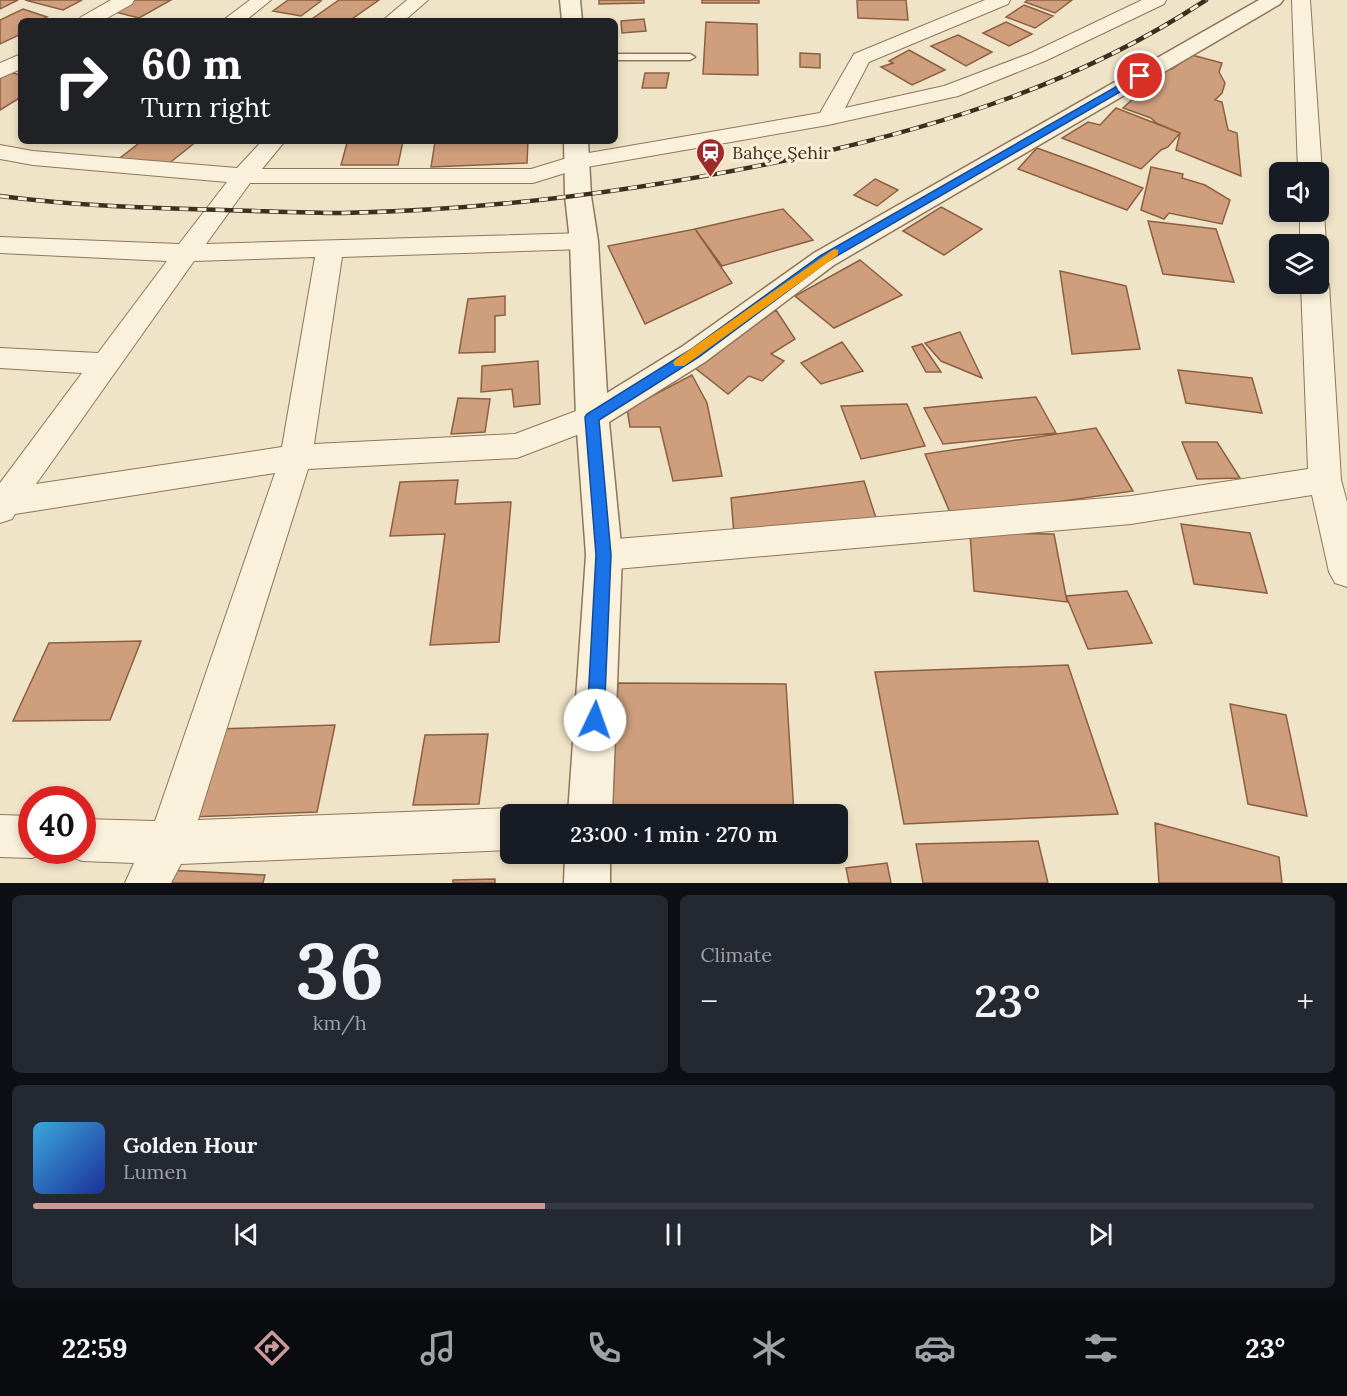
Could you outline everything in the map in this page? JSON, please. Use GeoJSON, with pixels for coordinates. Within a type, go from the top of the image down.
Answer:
{"type":"FeatureCollection","features":[{"type":"Feature","properties":{"kind":"street"},"geometry":{"type":"LineString","coordinates":[[93,18],[124,0]]}},
{"type":"Feature","properties":{"kind":"street"},"geometry":{"type":"LineString","coordinates":[[236,18],[262,0]]}},
{"type":"Feature","properties":{"kind":"street"},"geometry":{"type":"LineString","coordinates":[[396,18],[420,0]]}},
{"type":"Feature","properties":{"kind":"street"},"geometry":{"type":"LineString","coordinates":[[570,0],[572,18]]}},
{"type":"Feature","properties":{"kind":"street"},"geometry":{"type":"LineString","coordinates":[[828,118],[861,58],[1000,0]]}},
{"type":"Feature","properties":{"kind":"street"},"geometry":{"type":"LineString","coordinates":[[1,505],[296,457],[517,446],[592,417],[694,354],[824,259],[1273,0]]}},
{"type":"Feature","properties":{"kind":"street"},"geometry":{"type":"LineString","coordinates":[[1301,0],[1309,162]]}},
{"type":"Feature","properties":{"kind":"street"},"geometry":{"type":"LineString","coordinates":[[0,152],[33,158],[243,176],[533,176],[577,152],[828,118],[950,91],[1038,57],[1145,2]]}},
{"type":"Feature","properties":{"kind":"street"},"geometry":{"type":"LineString","coordinates":[[0,72],[18,62]]}},
{"type":"Feature","properties":{"kind":"street"},"geometry":{"type":"LineString","coordinates":[[33,158],[54,144]]}},
{"type":"Feature","properties":{"kind":"street"},"geometry":{"type":"LineString","coordinates":[[1,505],[243,176],[271,144]]}},
{"type":"Feature","properties":{"kind":"street"},"geometry":{"type":"LineString","coordinates":[[577,152],[584,241],[592,417],[604,555],[591,804]]}},
{"type":"Feature","properties":{"kind":"street"},"geometry":{"type":"LineString","coordinates":[[0,245],[186,253],[584,241]]}},
{"type":"Feature","properties":{"kind":"street"},"geometry":{"type":"LineString","coordinates":[[147,883],[169,843],[296,457],[330,247]]}},
{"type":"Feature","properties":{"kind":"street"},"geometry":{"type":"LineString","coordinates":[[1316,294],[1325,480],[1347,572]]}},
{"type":"Feature","properties":{"kind":"street"},"geometry":{"type":"LineString","coordinates":[[0,358],[105,364]]}},
{"type":"Feature","properties":{"kind":"street"},"geometry":{"type":"LineString","coordinates":[[604,555],[1131,510],[1325,480]]}},
{"type":"Feature","properties":{"kind":"street"},"geometry":{"type":"LineString","coordinates":[[96,840],[169,843],[500,829]]}},
{"type":"Feature","properties":{"kind":"street"},"geometry":{"type":"LineString","coordinates":[[0,836],[18,837]]}},
{"type":"Feature","properties":{"kind":"street"},"geometry":{"type":"LineString","coordinates":[[587,883],[588,864]]}},
{"type":"Feature","properties":{"kind":"lane"},"geometry":{"type":"LineString","coordinates":[[618,57],[690,57]]}},
{"type":"Feature","properties":{"kind":"building"},"geometry":{"type":"Polygon","coordinates":[[[0,0],[18,0],[0,9],[0,0]]]}},
{"type":"Feature","properties":{"kind":"building"},"geometry":{"type":"Polygon","coordinates":[[[25,0],[82,0],[63,10],[25,0]]]}},
{"type":"Feature","properties":{"kind":"building"},"geometry":{"type":"Polygon","coordinates":[[[130,0],[171,0],[139,18],[111,11],[130,0]]]}},
{"type":"Feature","properties":{"kind":"building"},"geometry":{"type":"Polygon","coordinates":[[[288,0],[321,1],[301,16],[273,11],[288,0]]]}},
{"type":"Feature","properties":{"kind":"building"},"geometry":{"type":"Polygon","coordinates":[[[339,0],[379,0],[353,18],[313,18],[339,0]]]}},
{"type":"Feature","properties":{"kind":"building"},"geometry":{"type":"Polygon","coordinates":[[[599,0],[644,0],[644,3],[599,4],[599,0]]]}},
{"type":"Feature","properties":{"kind":"building"},"geometry":{"type":"Polygon","coordinates":[[[702,0],[759,0],[759,3],[702,3],[702,0]]]}},
{"type":"Feature","properties":{"kind":"building"},"geometry":{"type":"Polygon","coordinates":[[[857,0],[906,0],[908,20],[858,18],[857,0]]]}},
{"type":"Feature","properties":{"kind":"building"},"geometry":{"type":"Polygon","coordinates":[[[1028,0],[1072,0],[1055,13],[1025,2],[1028,0]]]}},
{"type":"Feature","properties":{"kind":"building"},"geometry":{"type":"Polygon","coordinates":[[[1024,5],[1053,16],[1035,28],[1006,17],[1024,5]]]}},
{"type":"Feature","properties":{"kind":"building"},"geometry":{"type":"Polygon","coordinates":[[[23,9],[47,17],[18,18],[18,35],[0,44],[0,20],[23,9]]]}},
{"type":"Feature","properties":{"kind":"building"},"geometry":{"type":"Polygon","coordinates":[[[644,19],[646,31],[622,33],[621,21],[644,19]]]}},
{"type":"Feature","properties":{"kind":"building"},"geometry":{"type":"Polygon","coordinates":[[[706,22],[757,24],[758,75],[703,74],[706,22]]]}},
{"type":"Feature","properties":{"kind":"building"},"geometry":{"type":"Polygon","coordinates":[[[1006,22],[1032,34],[1009,46],[983,33],[1006,22]]]}},
{"type":"Feature","properties":{"kind":"building"},"geometry":{"type":"Polygon","coordinates":[[[958,35],[992,52],[966,66],[931,46],[958,35]]]}},
{"type":"Feature","properties":{"kind":"building"},"geometry":{"type":"Polygon","coordinates":[[[909,50],[945,70],[912,85],[881,67],[893,63],[889,61],[909,50]]]}},
{"type":"Feature","properties":{"kind":"building"},"geometry":{"type":"Polygon","coordinates":[[[800,53],[820,54],[820,68],[800,67],[800,53]]]}},
{"type":"Feature","properties":{"kind":"building"},"geometry":{"type":"Polygon","coordinates":[[[1192,55],[1222,63],[1219,72],[1225,83],[1222,93],[1215,100],[1222,102],[1228,130],[1237,133],[1241,176],[1176,150],[1180,133],[1156,123],[1151,118],[1123,108],[1147,86],[1157,72],[1172,69],[1192,55]]]}},
{"type":"Feature","properties":{"kind":"building"},"geometry":{"type":"Polygon","coordinates":[[[5,71],[18,74],[18,99],[0,110],[0,74],[5,71]]]}},
{"type":"Feature","properties":{"kind":"building"},"geometry":{"type":"Polygon","coordinates":[[[645,73],[669,73],[666,88],[642,88],[645,73]]]}},
{"type":"Feature","properties":{"kind":"building"},"geometry":{"type":"Polygon","coordinates":[[[1116,108],[1180,133],[1168,147],[1161,150],[1141,169],[1062,138],[1088,122],[1100,125],[1116,108]]]}},
{"type":"Feature","properties":{"kind":"building"},"geometry":{"type":"Polygon","coordinates":[[[138,144],[193,144],[162,169],[120,158],[138,144]]]}},
{"type":"Feature","properties":{"kind":"building"},"geometry":{"type":"Polygon","coordinates":[[[347,144],[402,144],[398,165],[341,165],[347,144]]]}},
{"type":"Feature","properties":{"kind":"building"},"geometry":{"type":"Polygon","coordinates":[[[435,144],[528,144],[527,163],[431,167],[435,144]]]}},
{"type":"Feature","properties":{"kind":"building"},"geometry":{"type":"Polygon","coordinates":[[[1037,148],[1143,188],[1127,210],[1018,169],[1037,148]]]}},
{"type":"Feature","properties":{"kind":"building"},"geometry":{"type":"Polygon","coordinates":[[[1151,167],[1183,174],[1182,178],[1205,185],[1230,200],[1222,224],[1169,213],[1164,219],[1141,210],[1151,167]]]}},
{"type":"Feature","properties":{"kind":"building"},"geometry":{"type":"Polygon","coordinates":[[[875,179],[898,190],[877,206],[854,195],[875,179]]]}},
{"type":"Feature","properties":{"kind":"building"},"geometry":{"type":"Polygon","coordinates":[[[941,207],[982,229],[944,255],[903,231],[941,207]]]}},
{"type":"Feature","properties":{"kind":"building"},"geometry":{"type":"Polygon","coordinates":[[[783,209],[813,240],[722,266],[695,229],[783,209]]]}},
{"type":"Feature","properties":{"kind":"building"},"geometry":{"type":"Polygon","coordinates":[[[1148,221],[1216,229],[1234,282],[1163,274],[1148,221]]]}},
{"type":"Feature","properties":{"kind":"building"},"geometry":{"type":"Polygon","coordinates":[[[695,229],[732,283],[645,324],[608,246],[695,229]]]}},
{"type":"Feature","properties":{"kind":"building"},"geometry":{"type":"Polygon","coordinates":[[[860,260],[902,295],[834,328],[795,296],[860,260]]]}},
{"type":"Feature","properties":{"kind":"building"},"geometry":{"type":"Polygon","coordinates":[[[1060,271],[1126,286],[1140,349],[1072,354],[1060,271]]]}},
{"type":"Feature","properties":{"kind":"building"},"geometry":{"type":"Polygon","coordinates":[[[505,296],[505,315],[495,316],[495,352],[459,353],[468,299],[505,296]]]}},
{"type":"Feature","properties":{"kind":"building"},"geometry":{"type":"Polygon","coordinates":[[[776,310],[795,339],[771,354],[784,361],[762,381],[749,376],[728,394],[695,368],[776,310]]]}},
{"type":"Feature","properties":{"kind":"building"},"geometry":{"type":"Polygon","coordinates":[[[960,332],[982,378],[941,361],[925,343],[960,332]]]}},
{"type":"Feature","properties":{"kind":"building"},"geometry":{"type":"Polygon","coordinates":[[[842,342],[863,371],[821,384],[801,363],[842,342]]]}},
{"type":"Feature","properties":{"kind":"building"},"geometry":{"type":"Polygon","coordinates":[[[922,344],[941,372],[926,372],[912,347],[922,344]]]}},
{"type":"Feature","properties":{"kind":"building"},"geometry":{"type":"Polygon","coordinates":[[[538,361],[540,404],[514,407],[512,389],[481,392],[482,366],[538,361]]]}},
{"type":"Feature","properties":{"kind":"building"},"geometry":{"type":"Polygon","coordinates":[[[1178,370],[1252,378],[1262,413],[1186,403],[1178,370]]]}},
{"type":"Feature","properties":{"kind":"building"},"geometry":{"type":"Polygon","coordinates":[[[692,375],[707,403],[722,476],[673,481],[660,427],[630,427],[627,409],[692,375]]]}},
{"type":"Feature","properties":{"kind":"building"},"geometry":{"type":"Polygon","coordinates":[[[1036,397],[1056,433],[943,444],[924,408],[1036,397]]]}},
{"type":"Feature","properties":{"kind":"building"},"geometry":{"type":"Polygon","coordinates":[[[458,398],[490,399],[485,432],[451,434],[458,398]]]}},
{"type":"Feature","properties":{"kind":"building"},"geometry":{"type":"Polygon","coordinates":[[[907,404],[925,446],[861,459],[841,406],[907,404]]]}},
{"type":"Feature","properties":{"kind":"building"},"geometry":{"type":"Polygon","coordinates":[[[1096,428],[1133,491],[952,517],[925,454],[1096,428]]]}},
{"type":"Feature","properties":{"kind":"building"},"geometry":{"type":"Polygon","coordinates":[[[1182,442],[1217,442],[1240,478],[1197,479],[1182,442]]]}},
{"type":"Feature","properties":{"kind":"building"},"geometry":{"type":"Polygon","coordinates":[[[458,480],[455,504],[511,502],[499,642],[430,645],[445,534],[390,536],[400,482],[458,480]]]}},
{"type":"Feature","properties":{"kind":"building"},"geometry":{"type":"Polygon","coordinates":[[[864,481],[876,518],[734,535],[731,498],[864,481]]]}},
{"type":"Feature","properties":{"kind":"building"},"geometry":{"type":"Polygon","coordinates":[[[1181,524],[1250,533],[1267,593],[1194,584],[1181,524]]]}},
{"type":"Feature","properties":{"kind":"building"},"geometry":{"type":"Polygon","coordinates":[[[970,533],[1054,534],[1067,602],[974,591],[970,533]]]}},
{"type":"Feature","properties":{"kind":"building"},"geometry":{"type":"Polygon","coordinates":[[[1127,591],[1152,643],[1088,649],[1066,596],[1127,591]]]}},
{"type":"Feature","properties":{"kind":"building"},"geometry":{"type":"Polygon","coordinates":[[[141,641],[110,720],[13,721],[49,643],[141,641]]]}},
{"type":"Feature","properties":{"kind":"building"},"geometry":{"type":"Polygon","coordinates":[[[1068,665],[1118,814],[904,824],[875,672],[1068,665]]]}},
{"type":"Feature","properties":{"kind":"building"},"geometry":{"type":"Polygon","coordinates":[[[618,683],[786,684],[793,804],[612,804],[618,683]]]}},
{"type":"Feature","properties":{"kind":"building"},"geometry":{"type":"Polygon","coordinates":[[[1230,704],[1286,715],[1307,816],[1248,804],[1230,704]]]}},
{"type":"Feature","properties":{"kind":"building"},"geometry":{"type":"Polygon","coordinates":[[[335,725],[317,812],[191,817],[217,729],[335,725]]]}},
{"type":"Feature","properties":{"kind":"building"},"geometry":{"type":"Polygon","coordinates":[[[488,734],[479,804],[413,805],[425,735],[488,734]]]}},
{"type":"Feature","properties":{"kind":"building"},"geometry":{"type":"Polygon","coordinates":[[[1155,823],[1279,857],[1282,883],[1159,883],[1155,823]]]}},
{"type":"Feature","properties":{"kind":"building"},"geometry":{"type":"Polygon","coordinates":[[[1038,841],[1048,883],[923,883],[916,844],[1038,841]]]}},
{"type":"Feature","properties":{"kind":"building"},"geometry":{"type":"Polygon","coordinates":[[[887,863],[891,883],[849,883],[846,868],[887,863]]]}},
{"type":"Feature","properties":{"kind":"building"},"geometry":{"type":"Polygon","coordinates":[[[167,870],[265,875],[263,883],[163,883],[167,870]]]}},
{"type":"Feature","properties":{"kind":"building"},"geometry":{"type":"Polygon","coordinates":[[[495,879],[495,883],[453,883],[453,880],[495,879]]]}},
{"type":"Feature","properties":{"kind":"railway"},"geometry":{"type":"LineString","coordinates":[[0,196],[112,206],[343,213],[516,202],[688,179],[801,157],[960,115],[1011,97],[1110,55],[1206,0]]}},
{"type":"Feature","properties":{"kind":"slow traffic"},"geometry":{"type":"LineString","coordinates":[[679,363],[834,253]]}},
{"type":"Feature","properties":{"kind":"place","name":"Bahçe Şehir"},"geometry":{"type":"Point","coordinates":[711,178]}},
{"type":"Feature","properties":{"kind":"route"},"geometry":{"type":"LineString","coordinates":[[595,720],[604,555],[592,417],[694,354],[824,259],[1140,76]]}}]}
